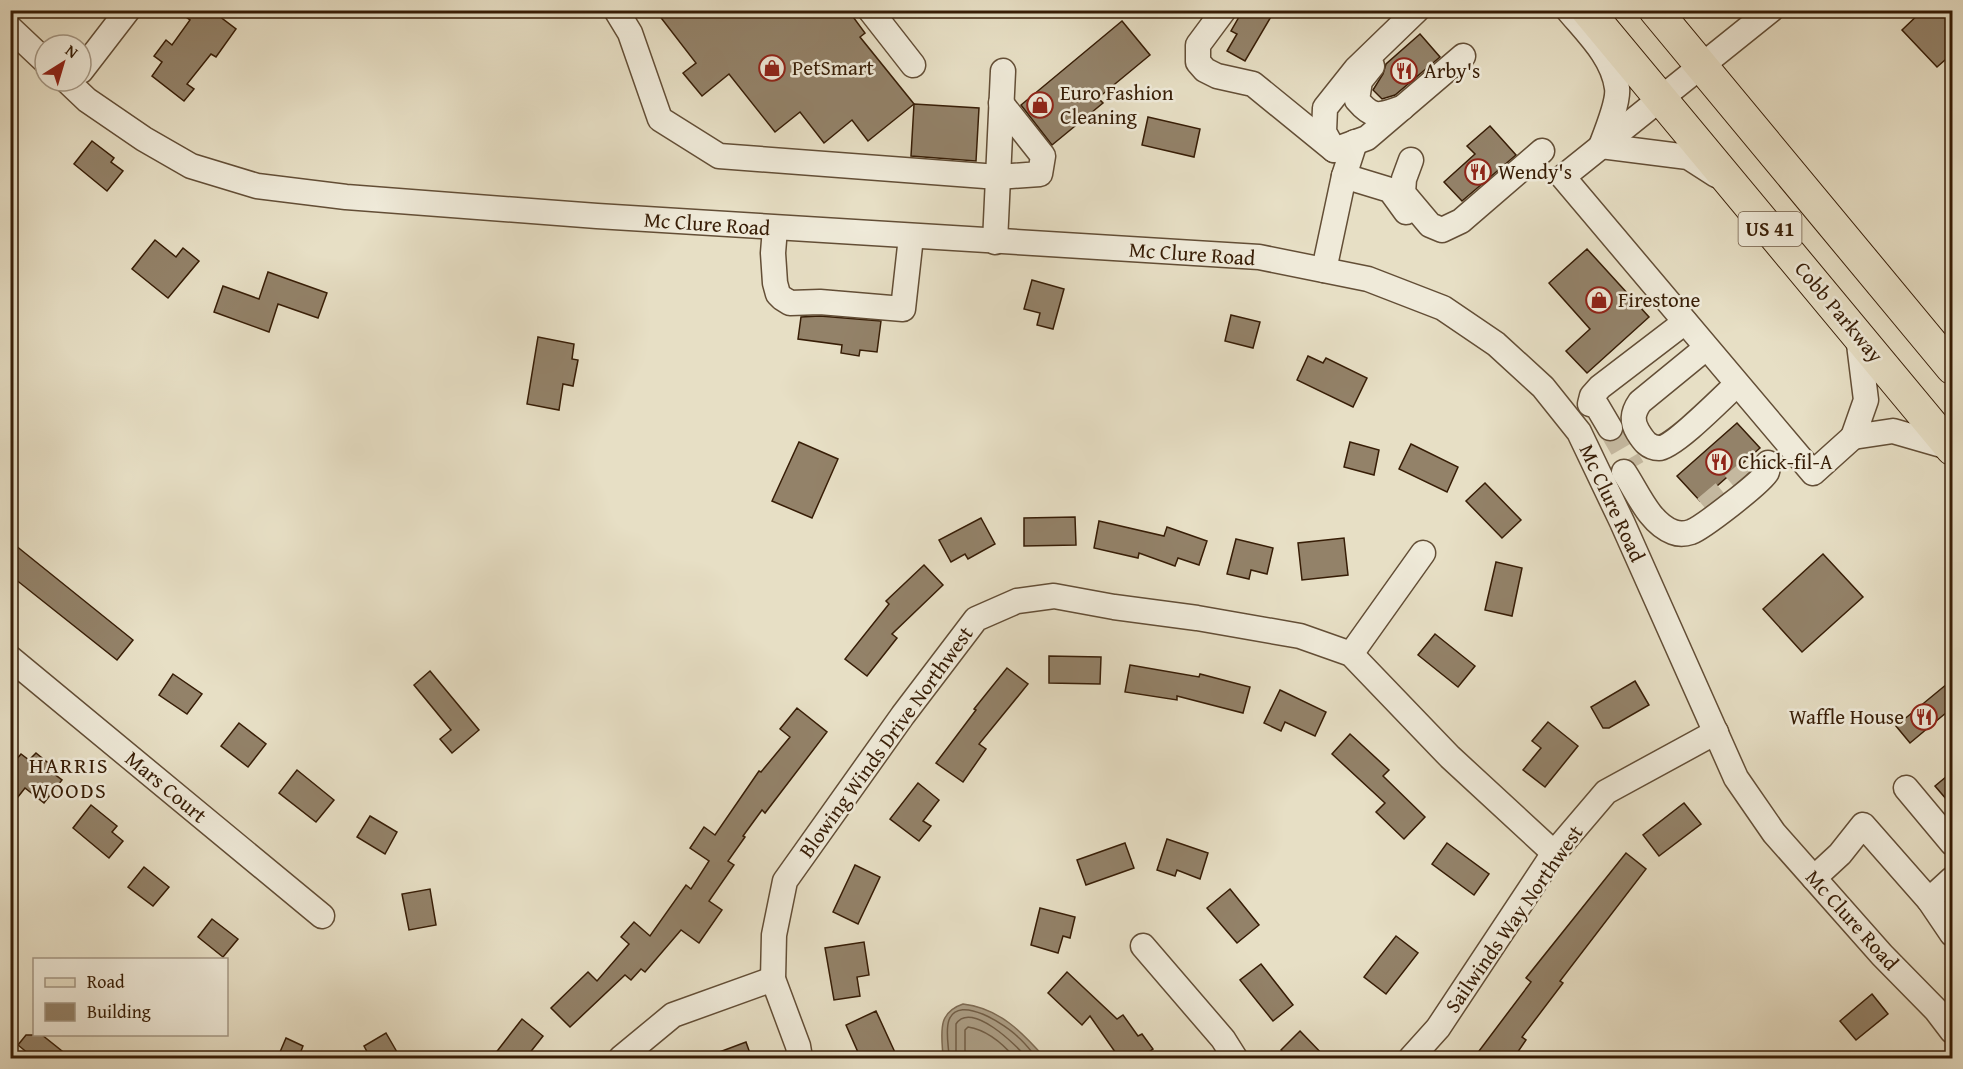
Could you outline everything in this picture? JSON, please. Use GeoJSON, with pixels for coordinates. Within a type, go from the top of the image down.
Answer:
{"type":"FeatureCollection","features":[{"type":"Feature","properties":{"kind":"main road","name":"Cobb Parkway"},"geometry":{"type":"LineString","coordinates":[[1587,10],[1952,448]]}},
{"type":"Feature","properties":{"kind":"main road","name":"US 41"},"geometry":{"type":"LineString","coordinates":[[1655,10],[1953,368]]}},
{"type":"Feature","properties":{"kind":"street"},"geometry":{"type":"LineString","coordinates":[[93,55],[128,10]]}},
{"type":"Feature","properties":{"kind":"street"},"geometry":{"type":"LineString","coordinates":[[616,10],[630,33],[660,119],[719,156],[998,177],[1040,174],[1043,156],[1001,103]]}},
{"type":"Feature","properties":{"kind":"street"},"geometry":{"type":"LineString","coordinates":[[870,10],[913,65]]}},
{"type":"Feature","properties":{"kind":"street"},"geometry":{"type":"LineString","coordinates":[[1224,10],[1198,45],[1198,63],[1205,70],[1217,76],[1253,84],[1266,95],[1345,146]]}},
{"type":"Feature","properties":{"kind":"street"},"geometry":{"type":"LineString","coordinates":[[1345,146],[1324,132],[1325,108],[1356,69],[1417,10]]}},
{"type":"Feature","properties":{"kind":"street"},"geometry":{"type":"LineString","coordinates":[[1568,10],[1609,61],[1618,90],[1601,146]]}},
{"type":"Feature","properties":{"kind":"street"},"geometry":{"type":"LineString","coordinates":[[1771,10],[1563,177],[1813,473],[1853,437],[1866,400],[1858,336]]}},
{"type":"Feature","properties":{"kind":"street"},"geometry":{"type":"LineString","coordinates":[[10,28],[33,50]]}},
{"type":"Feature","properties":{"kind":"street"},"geometry":{"type":"LineString","coordinates":[[1393,33],[1379,57],[1360,81],[1357,100],[1367,112],[1380,115],[1402,108]]}},
{"type":"Feature","properties":{"kind":"street"},"geometry":{"type":"LineString","coordinates":[[1345,146],[1367,138],[1464,56]]}},
{"type":"Feature","properties":{"kind":"street"},"geometry":{"type":"LineString","coordinates":[[995,242],[1003,72]]}},
{"type":"Feature","properties":{"kind":"street","name":"Mc Clure Road"},"geometry":{"type":"LineString","coordinates":[[82,93],[87,100],[144,139],[191,166],[257,186],[346,197],[775,228],[1258,257],[1368,279],[1443,308],[1496,344],[1543,387],[1579,432],[1622,522],[1736,777],[1774,833],[1882,955],[1944,1004],[1953,1031]]}},
{"type":"Feature","properties":{"kind":"street"},"geometry":{"type":"LineString","coordinates":[[1324,270],[1344,177],[1345,146]]}},
{"type":"Feature","properties":{"kind":"street"},"geometry":{"type":"LineString","coordinates":[[1601,146],[1688,157],[1733,186]]}},
{"type":"Feature","properties":{"kind":"street"},"geometry":{"type":"LineString","coordinates":[[1411,160],[1404,179],[1403,193],[1430,225],[1442,230],[1461,221],[1542,151]]}},
{"type":"Feature","properties":{"kind":"street"},"geometry":{"type":"LineString","coordinates":[[1344,177],[1390,190],[1422,236]]}},
{"type":"Feature","properties":{"kind":"street"},"geometry":{"type":"LineString","coordinates":[[775,228],[774,273],[778,294],[790,303],[820,302],[903,309],[912,237]]}},
{"type":"Feature","properties":{"kind":"street"},"geometry":{"type":"LineString","coordinates":[[1904,310],[1953,343]]}},
{"type":"Feature","properties":{"kind":"street"},"geometry":{"type":"LineString","coordinates":[[1605,431],[1597,406],[1590,404],[1592,396],[1600,387],[1685,322]]}},
{"type":"Feature","properties":{"kind":"street"},"geometry":{"type":"LineString","coordinates":[[1706,348],[1640,402],[1635,409],[1633,419],[1636,429],[1648,445],[1656,448],[1665,447],[1737,384]]}},
{"type":"Feature","properties":{"kind":"street"},"geometry":{"type":"LineString","coordinates":[[1853,437],[1893,431],[1952,448]]}},
{"type":"Feature","properties":{"kind":"street"},"geometry":{"type":"LineString","coordinates":[[1705,508],[1689,521],[1666,514],[1629,470],[1655,520],[1674,533],[1683,534],[1708,522],[1734,501],[1768,471],[1759,467],[1789,447]]}},
{"type":"Feature","properties":{"kind":"street"},"geometry":{"type":"LineString","coordinates":[[1351,654],[1423,553]]}},
{"type":"Feature","properties":{"kind":"street","name":"Blowing Winds Drive Northwest"},"geometry":{"type":"LineString","coordinates":[[800,1059],[798,1046],[773,979],[774,935],[785,881],[903,715],[976,619],[1017,601],[1054,596],[1197,618],[1300,636],[1351,654],[1450,757],[1554,853]]}},
{"type":"Feature","properties":{"kind":"street","name":"Mars Court"},"geometry":{"type":"LineString","coordinates":[[10,658],[322,915]]}},
{"type":"Feature","properties":{"kind":"street","name":"Sailwinds Way Northwest"},"geometry":{"type":"LineString","coordinates":[[1411,1059],[1438,1028],[1554,853],[1606,792],[1716,732]]}},
{"type":"Feature","properties":{"kind":"street"},"geometry":{"type":"LineString","coordinates":[[1906,788],[1953,843]]}},
{"type":"Feature","properties":{"kind":"street"},"geometry":{"type":"LineString","coordinates":[[1814,878],[1840,854],[1863,825],[1929,900],[1953,934]]}},
{"type":"Feature","properties":{"kind":"street"},"geometry":{"type":"LineString","coordinates":[[1929,900],[1953,879]]}},
{"type":"Feature","properties":{"kind":"street"},"geometry":{"type":"LineString","coordinates":[[1143,946],[1223,1039],[1235,1059]]}},
{"type":"Feature","properties":{"kind":"street"},"geometry":{"type":"LineString","coordinates":[[621,1059],[673,1015],[773,979]]}},
{"type":"Feature","properties":{"kind":"water"},"geometry":{"type":"Polygon","coordinates":[[[963,1004],[988,1010],[999,1016],[1028,1039],[1045,1058],[943,1058],[942,1025],[948,1013],[963,1004]]]}},
{"type":"Feature","properties":{"kind":"building"},"geometry":{"type":"Polygon","coordinates":[[[176,10],[211,10],[236,29],[216,57],[211,54],[187,84],[194,89],[184,101],[152,76],[162,62],[154,56],[166,40],[172,45],[190,20],[176,10]]]}},
{"type":"Feature","properties":{"kind":"building","name":"PetSmart"},"geometry":{"type":"Polygon","coordinates":[[[655,10],[848,10],[865,33],[860,37],[914,104],[868,141],[852,120],[824,143],[800,112],[775,132],[729,74],[702,96],[683,73],[696,63],[655,10]]]}},
{"type":"Feature","properties":{"kind":"building"},"geometry":{"type":"Polygon","coordinates":[[[1243,10],[1275,10],[1245,61],[1227,51],[1237,34],[1231,31],[1243,10]]]}},
{"type":"Feature","properties":{"kind":"building"},"geometry":{"type":"Polygon","coordinates":[[[1923,10],[1953,10],[1953,53],[1937,67],[1902,30],[1923,10]]]}},
{"type":"Feature","properties":{"kind":"building"},"geometry":{"type":"Polygon","coordinates":[[[1122,21],[1150,55],[1098,98],[1103,103],[1052,145],[1021,105],[1122,21]]]}},
{"type":"Feature","properties":{"kind":"building","name":"Arby's"},"geometry":{"type":"Polygon","coordinates":[[[1420,34],[1440,57],[1395,95],[1382,99],[1373,90],[1386,64],[1420,34]]]}},
{"type":"Feature","properties":{"kind":"building"},"geometry":{"type":"Polygon","coordinates":[[[914,104],[979,108],[976,161],[911,156],[914,104]]]}},
{"type":"Feature","properties":{"kind":"building"},"geometry":{"type":"Polygon","coordinates":[[[1148,117],[1200,129],[1194,157],[1142,145],[1148,117]]]}},
{"type":"Feature","properties":{"kind":"building","name":"Wendy's"},"geometry":{"type":"Polygon","coordinates":[[[1490,126],[1516,155],[1462,201],[1444,182],[1475,154],[1467,146],[1490,126]]]}},
{"type":"Feature","properties":{"kind":"building"},"geometry":{"type":"Polygon","coordinates":[[[92,141],[114,158],[111,162],[123,171],[107,191],[74,164],[92,141]]]}},
{"type":"Feature","properties":{"kind":"building"},"geometry":{"type":"Polygon","coordinates":[[[155,240],[176,257],[183,248],[199,261],[168,298],[132,269],[155,240]]]}},
{"type":"Feature","properties":{"kind":"building","name":"Firestone"},"geometry":{"type":"Polygon","coordinates":[[[1587,249],[1649,317],[1587,373],[1566,351],[1590,329],[1549,283],[1587,249]]]}},
{"type":"Feature","properties":{"kind":"building"},"geometry":{"type":"Polygon","coordinates":[[[268,272],[327,293],[318,318],[278,304],[269,332],[214,312],[223,286],[259,299],[268,272]]]}},
{"type":"Feature","properties":{"kind":"building"},"geometry":{"type":"Polygon","coordinates":[[[1032,280],[1064,289],[1053,329],[1037,325],[1040,313],[1024,309],[1032,280]]]}},
{"type":"Feature","properties":{"kind":"building"},"geometry":{"type":"Polygon","coordinates":[[[1231,315],[1260,322],[1253,348],[1225,341],[1231,315]]]}},
{"type":"Feature","properties":{"kind":"building"},"geometry":{"type":"Polygon","coordinates":[[[820,316],[881,321],[877,352],[860,350],[859,356],[841,353],[842,345],[798,339],[801,317],[820,316]]]}},
{"type":"Feature","properties":{"kind":"building"},"geometry":{"type":"Polygon","coordinates":[[[538,337],[574,344],[572,359],[578,360],[573,386],[563,384],[559,410],[527,404],[538,337]]]}},
{"type":"Feature","properties":{"kind":"building"},"geometry":{"type":"Polygon","coordinates":[[[1308,356],[1323,363],[1326,358],[1367,378],[1353,407],[1297,380],[1308,356]]]}},
{"type":"Feature","properties":{"kind":"building","name":"Chick-fil-A"},"geometry":{"type":"Polygon","coordinates":[[[1737,423],[1760,448],[1700,501],[1677,476],[1737,423]]]}},
{"type":"Feature","properties":{"kind":"building"},"geometry":{"type":"Polygon","coordinates":[[[799,442],[838,459],[812,518],[772,501],[799,442]]]}},
{"type":"Feature","properties":{"kind":"building"},"geometry":{"type":"Polygon","coordinates":[[[1350,442],[1379,450],[1374,475],[1344,467],[1350,442]]]}},
{"type":"Feature","properties":{"kind":"building"},"geometry":{"type":"Polygon","coordinates":[[[1411,444],[1458,467],[1447,492],[1399,469],[1411,444]]]}},
{"type":"Feature","properties":{"kind":"building"},"geometry":{"type":"Polygon","coordinates":[[[1485,483],[1521,520],[1502,538],[1466,501],[1485,483]]]}},
{"type":"Feature","properties":{"kind":"building"},"geometry":{"type":"Polygon","coordinates":[[[1075,517],[1076,545],[1024,546],[1024,518],[1075,517]]]}},
{"type":"Feature","properties":{"kind":"building"},"geometry":{"type":"Polygon","coordinates":[[[981,518],[995,544],[968,559],[965,554],[951,562],[939,540],[981,518]]]}},
{"type":"Feature","properties":{"kind":"building"},"geometry":{"type":"Polygon","coordinates":[[[1099,521],[1164,536],[1167,527],[1207,541],[1199,565],[1178,558],[1175,566],[1139,553],[1138,558],[1094,548],[1099,521]]]}},
{"type":"Feature","properties":{"kind":"building"},"geometry":{"type":"Polygon","coordinates":[[[1344,538],[1348,575],[1302,580],[1298,543],[1344,538]]]}},
{"type":"Feature","properties":{"kind":"building"},"geometry":{"type":"Polygon","coordinates":[[[1236,539],[1273,548],[1267,574],[1251,570],[1249,579],[1227,574],[1236,539]]]}},
{"type":"Feature","properties":{"kind":"building"},"geometry":{"type":"Polygon","coordinates":[[[10,541],[133,640],[117,660],[10,575],[10,541]]]}},
{"type":"Feature","properties":{"kind":"building"},"geometry":{"type":"Polygon","coordinates":[[[1823,554],[1863,597],[1802,652],[1763,609],[1823,554]]]}},
{"type":"Feature","properties":{"kind":"building"},"geometry":{"type":"Polygon","coordinates":[[[1496,562],[1522,568],[1512,616],[1485,610],[1496,562]]]}},
{"type":"Feature","properties":{"kind":"building"},"geometry":{"type":"Polygon","coordinates":[[[924,565],[943,585],[892,634],[897,638],[867,676],[845,659],[889,604],[886,601],[924,565]]]}},
{"type":"Feature","properties":{"kind":"building"},"geometry":{"type":"Polygon","coordinates":[[[1435,634],[1475,666],[1458,687],[1418,655],[1435,634]]]}},
{"type":"Feature","properties":{"kind":"building"},"geometry":{"type":"Polygon","coordinates":[[[1049,656],[1101,657],[1100,684],[1049,683],[1049,656]]]}},
{"type":"Feature","properties":{"kind":"building"},"geometry":{"type":"Polygon","coordinates":[[[1130,665],[1199,677],[1200,674],[1250,687],[1243,713],[1177,696],[1177,700],[1125,692],[1130,665]]]}},
{"type":"Feature","properties":{"kind":"building"},"geometry":{"type":"Polygon","coordinates":[[[1007,668],[1028,684],[979,744],[986,749],[963,782],[936,763],[976,710],[974,709],[1007,668]]]}},
{"type":"Feature","properties":{"kind":"building"},"geometry":{"type":"Polygon","coordinates":[[[430,671],[479,730],[452,753],[440,739],[451,730],[414,685],[430,671]]]}},
{"type":"Feature","properties":{"kind":"building"},"geometry":{"type":"Polygon","coordinates":[[[173,674],[202,694],[187,714],[159,695],[173,674]]]}},
{"type":"Feature","properties":{"kind":"building","name":"Waffle House"},"geometry":{"type":"Polygon","coordinates":[[[1953,679],[1953,707],[1910,743],[1896,726],[1953,679]]]}},
{"type":"Feature","properties":{"kind":"building"},"geometry":{"type":"Polygon","coordinates":[[[1635,681],[1649,705],[1609,728],[1603,728],[1591,707],[1635,681]]]}},
{"type":"Feature","properties":{"kind":"building"},"geometry":{"type":"Polygon","coordinates":[[[1280,690],[1326,712],[1315,736],[1285,722],[1281,731],[1264,723],[1280,690]]]}},
{"type":"Feature","properties":{"kind":"building"},"geometry":{"type":"Polygon","coordinates":[[[797,708],[827,732],[765,813],[762,810],[743,836],[745,837],[728,861],[734,865],[709,901],[722,910],[699,943],[681,930],[645,972],[641,969],[631,980],[625,975],[570,1027],[551,1008],[588,972],[597,981],[629,944],[621,937],[634,922],[650,936],[686,885],[691,889],[709,861],[690,848],[704,827],[715,835],[759,771],[761,772],[790,737],[780,729],[797,708]]]}},
{"type":"Feature","properties":{"kind":"building"},"geometry":{"type":"Polygon","coordinates":[[[1548,722],[1578,746],[1545,787],[1523,770],[1541,748],[1532,741],[1548,722]]]}},
{"type":"Feature","properties":{"kind":"building"},"geometry":{"type":"Polygon","coordinates":[[[239,723],[266,744],[248,767],[221,746],[239,723]]]}},
{"type":"Feature","properties":{"kind":"building"},"geometry":{"type":"Polygon","coordinates":[[[1350,734],[1389,770],[1383,776],[1425,817],[1404,839],[1376,812],[1385,803],[1332,754],[1350,734]]]}},
{"type":"Feature","properties":{"kind":"building"},"geometry":{"type":"Polygon","coordinates":[[[36,753],[52,766],[49,770],[62,780],[44,803],[25,788],[10,807],[10,767],[21,754],[29,760],[36,753]]]}},
{"type":"Feature","properties":{"kind":"building"},"geometry":{"type":"Polygon","coordinates":[[[297,770],[334,800],[316,822],[279,793],[297,770]]]}},
{"type":"Feature","properties":{"kind":"building"},"geometry":{"type":"Polygon","coordinates":[[[1953,771],[1953,807],[1935,786],[1953,771]]]}},
{"type":"Feature","properties":{"kind":"building"},"geometry":{"type":"Polygon","coordinates":[[[918,783],[939,800],[923,821],[931,826],[919,841],[890,819],[918,783]]]}},
{"type":"Feature","properties":{"kind":"building"},"geometry":{"type":"Polygon","coordinates":[[[1684,803],[1701,824],[1659,856],[1643,835],[1684,803]]]}},
{"type":"Feature","properties":{"kind":"building"},"geometry":{"type":"Polygon","coordinates":[[[91,805],[117,826],[112,832],[123,841],[109,858],[73,828],[91,805]]]}},
{"type":"Feature","properties":{"kind":"building"},"geometry":{"type":"Polygon","coordinates":[[[370,816],[397,832],[385,854],[357,837],[370,816]]]}},
{"type":"Feature","properties":{"kind":"building"},"geometry":{"type":"Polygon","coordinates":[[[1167,839],[1208,853],[1200,879],[1177,870],[1175,876],[1157,870],[1167,839]]]}},
{"type":"Feature","properties":{"kind":"building"},"geometry":{"type":"Polygon","coordinates":[[[1125,843],[1134,868],[1086,885],[1077,860],[1125,843]]]}},
{"type":"Feature","properties":{"kind":"building"},"geometry":{"type":"Polygon","coordinates":[[[1447,843],[1489,874],[1474,895],[1432,864],[1447,843]]]}},
{"type":"Feature","properties":{"kind":"building"},"geometry":{"type":"Polygon","coordinates":[[[1626,853],[1646,869],[1560,981],[1563,983],[1522,1037],[1526,1040],[1513,1059],[1473,1059],[1531,982],[1526,978],[1626,853]]]}},
{"type":"Feature","properties":{"kind":"building"},"geometry":{"type":"Polygon","coordinates":[[[855,865],[880,877],[858,924],[833,912],[855,865]]]}},
{"type":"Feature","properties":{"kind":"building"},"geometry":{"type":"Polygon","coordinates":[[[144,867],[169,887],[153,906],[128,887],[144,867]]]}},
{"type":"Feature","properties":{"kind":"building"},"geometry":{"type":"Polygon","coordinates":[[[430,889],[436,925],[409,930],[402,894],[430,889]]]}},
{"type":"Feature","properties":{"kind":"building"},"geometry":{"type":"Polygon","coordinates":[[[1230,889],[1259,925],[1237,943],[1207,908],[1230,889]]]}},
{"type":"Feature","properties":{"kind":"building"},"geometry":{"type":"Polygon","coordinates":[[[1040,908],[1075,917],[1070,938],[1063,936],[1058,953],[1031,945],[1040,908]]]}},
{"type":"Feature","properties":{"kind":"building"},"geometry":{"type":"Polygon","coordinates":[[[212,919],[238,939],[223,957],[198,937],[212,919]]]}},
{"type":"Feature","properties":{"kind":"building"},"geometry":{"type":"Polygon","coordinates":[[[1396,936],[1418,953],[1386,994],[1364,977],[1396,936]]]}},
{"type":"Feature","properties":{"kind":"building"},"geometry":{"type":"Polygon","coordinates":[[[864,942],[869,975],[857,977],[860,996],[834,1000],[825,948],[864,942]]]}},
{"type":"Feature","properties":{"kind":"building"},"geometry":{"type":"Polygon","coordinates":[[[1261,964],[1293,1005],[1273,1021],[1240,980],[1261,964]]]}},
{"type":"Feature","properties":{"kind":"building"},"geometry":{"type":"Polygon","coordinates":[[[1067,972],[1117,1019],[1123,1015],[1138,1036],[1142,1034],[1153,1049],[1139,1059],[1120,1059],[1090,1016],[1082,1025],[1048,993],[1067,972]]]}},
{"type":"Feature","properties":{"kind":"building"},"geometry":{"type":"Polygon","coordinates":[[[1872,994],[1888,1014],[1856,1040],[1840,1021],[1872,994]]]}},
{"type":"Feature","properties":{"kind":"building"},"geometry":{"type":"Polygon","coordinates":[[[876,1011],[898,1059],[861,1059],[846,1025],[876,1011]]]}},
{"type":"Feature","properties":{"kind":"building"},"geometry":{"type":"Polygon","coordinates":[[[522,1019],[543,1036],[525,1059],[491,1059],[522,1019]]]}},
{"type":"Feature","properties":{"kind":"building"},"geometry":{"type":"Polygon","coordinates":[[[1300,1031],[1327,1059],[1289,1059],[1281,1050],[1300,1031]]]}},
{"type":"Feature","properties":{"kind":"building"},"geometry":{"type":"Polygon","coordinates":[[[386,1033],[401,1059],[371,1059],[364,1046],[386,1033]]]}},
{"type":"Feature","properties":{"kind":"building"},"geometry":{"type":"Polygon","coordinates":[[[26,1035],[43,1036],[72,1059],[35,1059],[18,1045],[26,1035]]]}},
{"type":"Feature","properties":{"kind":"building"},"geometry":{"type":"Polygon","coordinates":[[[286,1038],[303,1046],[298,1059],[280,1052],[286,1038]]]}},
{"type":"Feature","properties":{"kind":"building"},"geometry":{"type":"Polygon","coordinates":[[[746,1042],[752,1059],[706,1059],[706,1057],[746,1042]]]}},
{"type":"Feature","properties":{"kind":"tunnel"},"geometry":{"type":"LineString","coordinates":[[1610,428],[1633,468]]}},
{"type":"Feature","properties":{"kind":"tunnel"},"geometry":{"type":"LineString","coordinates":[[1705,508],[1749,471]]}},
{"type":"Feature","properties":{"kind":"place","name":"PetSmart"},"geometry":{"type":"Point","coordinates":[772,68]}},
{"type":"Feature","properties":{"kind":"place","name":"Arby's"},"geometry":{"type":"Point","coordinates":[1404,71]}},
{"type":"Feature","properties":{"kind":"place","name":"Euro Fashion Cleaning"},"geometry":{"type":"Point","coordinates":[1040,105]}},
{"type":"Feature","properties":{"kind":"place","name":"Wendy's"},"geometry":{"type":"Point","coordinates":[1478,172]}},
{"type":"Feature","properties":{"kind":"place","name":"Firestone"},"geometry":{"type":"Point","coordinates":[1599,300]}},
{"type":"Feature","properties":{"kind":"place","name":"Chick-fil-A"},"geometry":{"type":"Point","coordinates":[1719,462]}},
{"type":"Feature","properties":{"kind":"place","name":"Waffle House"},"geometry":{"type":"Point","coordinates":[1924,717]}},
{"type":"Feature","properties":{"kind":"district","name":"HARRIS WOODS"},"geometry":{"type":"Point","coordinates":[69,778]}}]}
